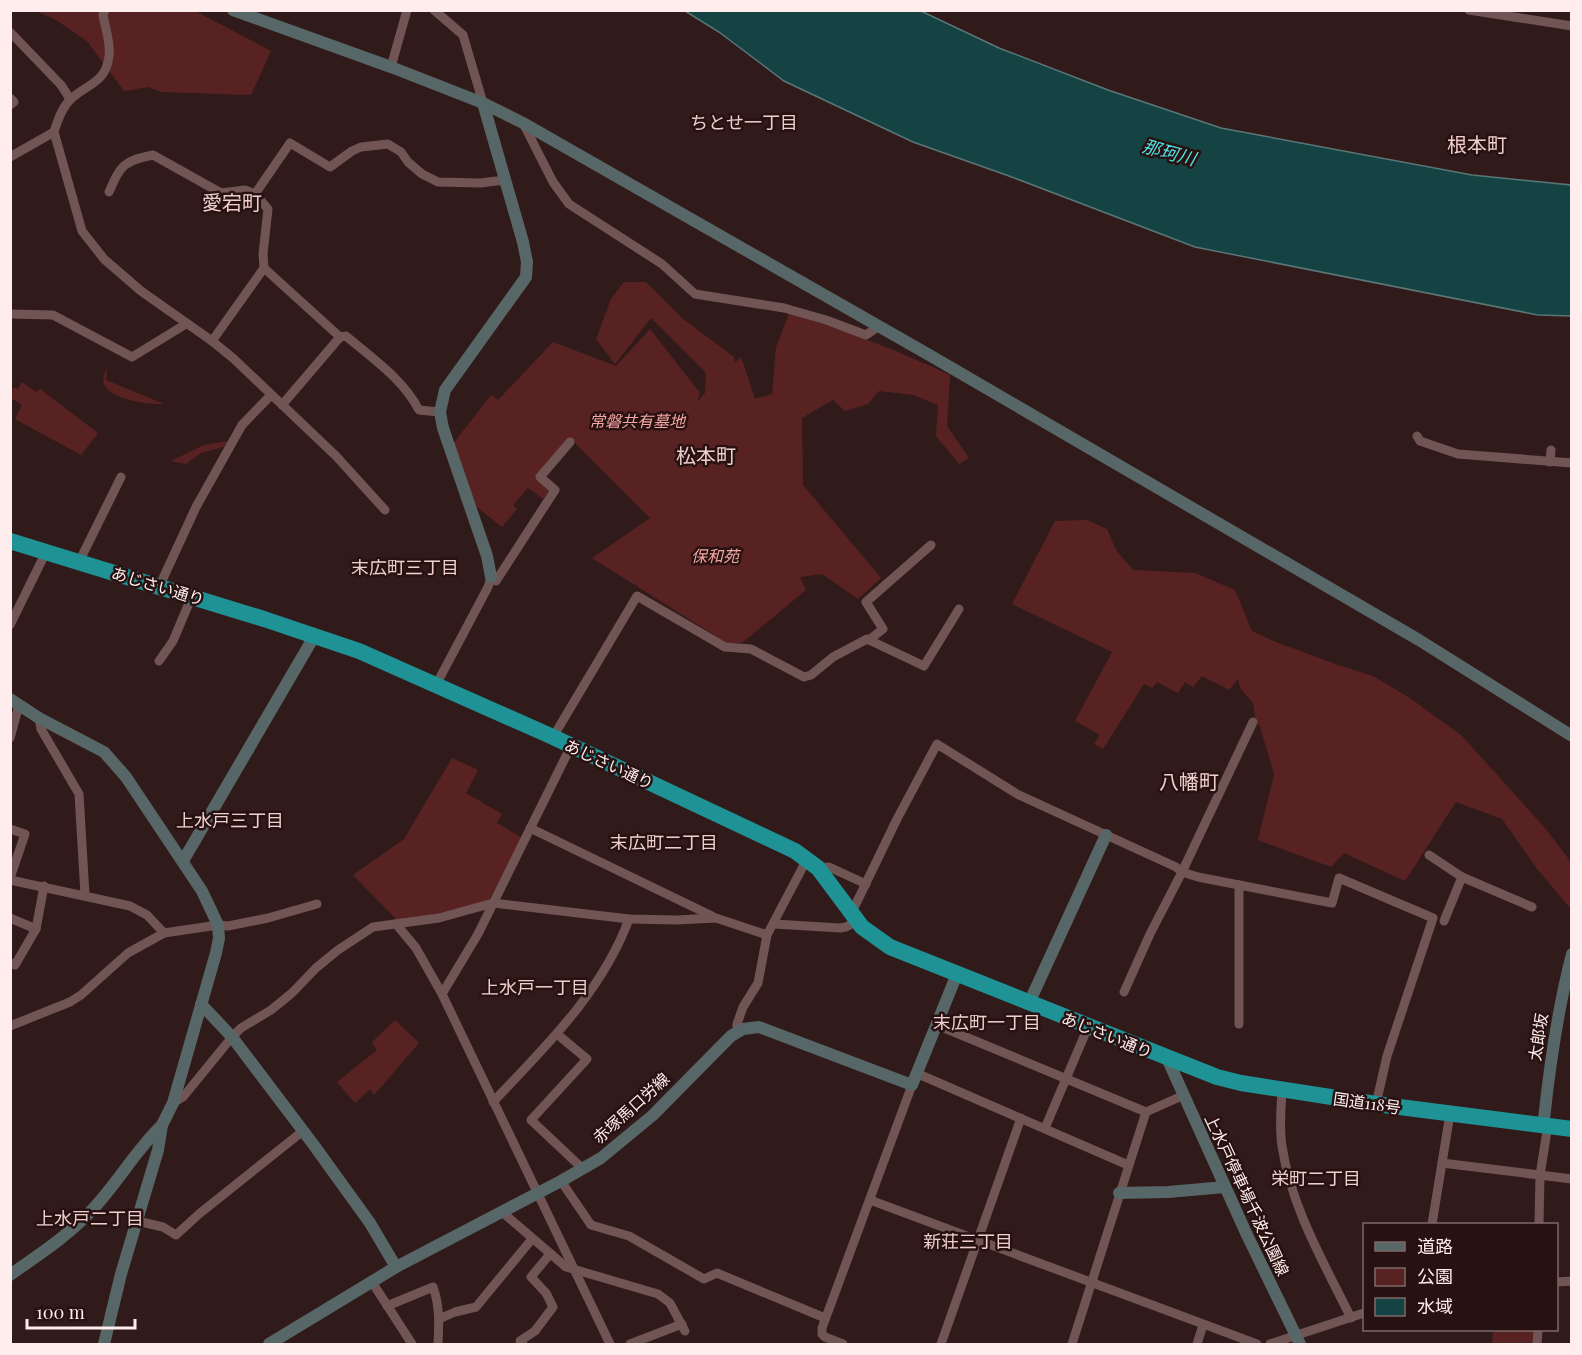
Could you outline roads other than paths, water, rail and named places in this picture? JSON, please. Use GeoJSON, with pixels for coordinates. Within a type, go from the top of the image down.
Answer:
{"type":"FeatureCollection","features":[{"type":"Feature","properties":{"kind":"highway","name":"あじさい通り"},"geometry":{"type":"LineString","coordinates":[[10,541],[315,635],[373,657],[553,737],[795,851],[812,863],[854,917],[873,937],[890,947],[1167,1058]]}},
{"type":"Feature","properties":{"kind":"highway","name":"国道118号"},"geometry":{"type":"LineString","coordinates":[[1167,1058],[1217,1077],[1282,1090],[1572,1129]]}},
{"type":"Feature","properties":{"kind":"street"},"geometry":{"type":"LineString","coordinates":[[105,10],[103,15],[110,55],[105,71],[91,86],[70,99],[54,132],[82,231],[104,259],[118,272],[186,324],[212,340],[336,456],[386,510]]}},
{"type":"Feature","properties":{"kind":"street"},"geometry":{"type":"LineString","coordinates":[[233,10],[483,103],[523,123],[879,326],[1419,640],[1572,736]]}},
{"type":"Feature","properties":{"kind":"street"},"geometry":{"type":"LineString","coordinates":[[390,67],[407,10]]}},
{"type":"Feature","properties":{"kind":"street"},"geometry":{"type":"LineString","coordinates":[[434,10],[463,35],[527,262],[525,277],[446,390],[440,412],[443,428],[494,579]]}},
{"type":"Feature","properties":{"kind":"street"},"geometry":{"type":"LineString","coordinates":[[1469,10],[1572,26]]}},
{"type":"Feature","properties":{"kind":"street"},"geometry":{"type":"LineString","coordinates":[[10,32],[61,85],[70,99]]}},
{"type":"Feature","properties":{"kind":"street"},"geometry":{"type":"LineString","coordinates":[[10,98],[14,102],[10,105]]}},
{"type":"Feature","properties":{"kind":"street"},"geometry":{"type":"LineString","coordinates":[[523,123],[552,183],[569,204],[662,264],[695,294],[784,309],[826,320],[866,335],[879,326]]}},
{"type":"Feature","properties":{"kind":"street"},"geometry":{"type":"LineString","coordinates":[[10,157],[54,132]]}},
{"type":"Feature","properties":{"kind":"street"},"geometry":{"type":"LineString","coordinates":[[255,194],[290,143],[330,167],[361,147],[388,144],[401,152],[408,162],[422,174],[438,182],[480,183],[505,180]]}},
{"type":"Feature","properties":{"kind":"street"},"geometry":{"type":"LineString","coordinates":[[109,192],[119,169],[125,164],[153,155],[221,193],[245,190],[255,194],[268,209],[263,254],[264,268],[212,340]]}},
{"type":"Feature","properties":{"kind":"street"},"geometry":{"type":"LineString","coordinates":[[264,268],[340,337]]}},
{"type":"Feature","properties":{"kind":"street"},"geometry":{"type":"LineString","coordinates":[[10,314],[53,315],[132,357],[186,324]]}},
{"type":"Feature","properties":{"kind":"street"},"geometry":{"type":"LineString","coordinates":[[282,405],[340,337],[346,336],[412,395],[419,410],[440,412]]}},
{"type":"Feature","properties":{"kind":"street"},"geometry":{"type":"LineString","coordinates":[[159,586],[196,507],[242,425],[271,395]]}},
{"type":"Feature","properties":{"kind":"street"},"geometry":{"type":"LineString","coordinates":[[1416,436],[1420,441],[1458,454],[1572,463]]}},
{"type":"Feature","properties":{"kind":"street"},"geometry":{"type":"LineString","coordinates":[[436,685],[484,595],[555,490],[540,477],[570,442]]}},
{"type":"Feature","properties":{"kind":"street"},"geometry":{"type":"LineString","coordinates":[[1550,462],[1551,450]]}},
{"type":"Feature","properties":{"kind":"street"},"geometry":{"type":"LineString","coordinates":[[79,562],[121,477]]}},
{"type":"Feature","properties":{"kind":"street"},"geometry":{"type":"LineString","coordinates":[[553,737],[637,596],[725,647],[751,649],[804,676],[811,675],[833,657],[869,640],[883,629],[866,602],[931,544]]}},
{"type":"Feature","properties":{"kind":"street"},"geometry":{"type":"LineString","coordinates":[[10,625],[46,552]]}},
{"type":"Feature","properties":{"kind":"street"},"geometry":{"type":"LineString","coordinates":[[159,661],[173,641],[192,596]]}},
{"type":"Feature","properties":{"kind":"street"},"geometry":{"type":"LineString","coordinates":[[869,640],[924,666],[959,609]]}},
{"type":"Feature","properties":{"kind":"street"},"geometry":{"type":"LineString","coordinates":[[183,861],[315,635]]}},
{"type":"Feature","properties":{"kind":"street"},"geometry":{"type":"LineString","coordinates":[[10,738],[15,702],[39,718],[104,752],[126,777],[183,861],[202,891],[218,925],[219,938],[216,953],[173,1103],[162,1125],[158,1150],[104,1344]]}},
{"type":"Feature","properties":{"kind":"street"},"geometry":{"type":"LineString","coordinates":[[39,718],[41,729],[79,794],[85,895]]}},
{"type":"Feature","properties":{"kind":"street"},"geometry":{"type":"LineString","coordinates":[[1124,992],[1253,722]]}},
{"type":"Feature","properties":{"kind":"street"},"geometry":{"type":"LineString","coordinates":[[774,924],[846,927],[854,917],[866,884],[899,815],[937,744],[1017,794],[1176,867],[1182,872],[1332,903],[1339,879],[1433,918],[1387,1056],[1376,1104]]}},
{"type":"Feature","properties":{"kind":"street"},"geometry":{"type":"LineString","coordinates":[[442,994],[456,973],[493,903],[571,746]]}},
{"type":"Feature","properties":{"kind":"street"},"geometry":{"type":"LineString","coordinates":[[530,828],[716,918],[767,935]]}},
{"type":"Feature","properties":{"kind":"street"},"geometry":{"type":"LineString","coordinates":[[10,829],[25,834],[10,879],[139,909],[164,933]]}},
{"type":"Feature","properties":{"kind":"street"},"geometry":{"type":"LineString","coordinates":[[1029,1004],[1106,835]]}},
{"type":"Feature","properties":{"kind":"street"},"geometry":{"type":"LineString","coordinates":[[1429,855],[1462,877],[1532,907]]}},
{"type":"Feature","properties":{"kind":"street"},"geometry":{"type":"LineString","coordinates":[[866,884],[829,867],[812,863],[767,935],[758,983],[743,1007],[737,1031],[759,1027],[914,1079],[1021,1118],[1128,1165]]}},
{"type":"Feature","properties":{"kind":"street"},"geometry":{"type":"LineString","coordinates":[[1444,921],[1462,877]]}},
{"type":"Feature","properties":{"kind":"street"},"geometry":{"type":"LineString","coordinates":[[1239,885],[1239,1024]]}},
{"type":"Feature","properties":{"kind":"street"},"geometry":{"type":"LineString","coordinates":[[10,963],[15,965],[36,929],[44,886]]}},
{"type":"Feature","properties":{"kind":"street"},"geometry":{"type":"LineString","coordinates":[[173,1103],[183,1097],[241,1028],[263,1016],[292,993],[316,968],[338,950],[373,927],[439,918],[493,903],[629,919],[716,918]]}},
{"type":"Feature","properties":{"kind":"street"},"geometry":{"type":"LineString","coordinates":[[10,1026],[70,1002],[128,953],[164,933],[218,925],[228,926],[268,918],[317,904]]}},
{"type":"Feature","properties":{"kind":"street"},"geometry":{"type":"LineString","coordinates":[[10,918],[36,929]]}},
{"type":"Feature","properties":{"kind":"street"},"geometry":{"type":"LineString","coordinates":[[493,1102],[557,1034],[607,968],[629,919]]}},
{"type":"Feature","properties":{"kind":"street"},"geometry":{"type":"LineString","coordinates":[[396,924],[416,948],[442,994],[609,1344]]}},
{"type":"Feature","properties":{"kind":"street","name":"太郎坂"},"geometry":{"type":"LineString","coordinates":[[1545,1125],[1550,1065],[1560,1003],[1572,954]]}},
{"type":"Feature","properties":{"kind":"street"},"geometry":{"type":"LineString","coordinates":[[842,1344],[822,1334],[825,1318],[914,1079],[957,974]]}},
{"type":"Feature","properties":{"kind":"street"},"geometry":{"type":"LineString","coordinates":[[201,1004],[232,1037],[303,1131],[370,1223],[396,1267]]}},
{"type":"Feature","properties":{"kind":"street"},"geometry":{"type":"LineString","coordinates":[[937,1025],[1146,1112]]}},
{"type":"Feature","properties":{"kind":"street"},"geometry":{"type":"LineString","coordinates":[[1045,1128],[1088,1027]]}},
{"type":"Feature","properties":{"kind":"street","name":"赤塚馬口労線"},"geometry":{"type":"LineString","coordinates":[[269,1344],[396,1267],[583,1169],[620,1143],[653,1115],[737,1031]]}},
{"type":"Feature","properties":{"kind":"street"},"geometry":{"type":"LineString","coordinates":[[557,1034],[587,1059],[531,1120],[583,1169]]}},
{"type":"Feature","properties":{"kind":"street","name":"上水戸停車場千波公園線"},"geometry":{"type":"LineString","coordinates":[[1167,1058],[1298,1340]]}},
{"type":"Feature","properties":{"kind":"street"},"geometry":{"type":"LineString","coordinates":[[1282,1090],[1280,1124],[1284,1160],[1303,1219],[1351,1318]]}},
{"type":"Feature","properties":{"kind":"street"},"geometry":{"type":"LineString","coordinates":[[1072,1344],[1146,1112],[1184,1095]]}},
{"type":"Feature","properties":{"kind":"street"},"geometry":{"type":"LineString","coordinates":[[1432,1223],[1450,1114]]}},
{"type":"Feature","properties":{"kind":"street"},"geometry":{"type":"LineString","coordinates":[[940,1344],[1021,1118]]}},
{"type":"Feature","properties":{"kind":"street"},"geometry":{"type":"LineString","coordinates":[[10,1275],[69,1233],[90,1213],[146,1141],[162,1125]]}},
{"type":"Feature","properties":{"kind":"street"},"geometry":{"type":"LineString","coordinates":[[1539,1223],[1539,1174],[1547,1131],[1545,1125]]}},
{"type":"Feature","properties":{"kind":"street"},"geometry":{"type":"LineString","coordinates":[[137,1221],[163,1227],[176,1235],[303,1131]]}},
{"type":"Feature","properties":{"kind":"street"},"geometry":{"type":"LineString","coordinates":[[1442,1163],[1572,1179]]}},
{"type":"Feature","properties":{"kind":"street"},"geometry":{"type":"LineString","coordinates":[[561,1181],[591,1225],[629,1236],[704,1279],[717,1273],[825,1318]]}},
{"type":"Feature","properties":{"kind":"street"},"geometry":{"type":"LineString","coordinates":[[1119,1192],[1168,1192],[1225,1187]]}},
{"type":"Feature","properties":{"kind":"street"},"geometry":{"type":"LineString","coordinates":[[870,1200],[1257,1344]]}},
{"type":"Feature","properties":{"kind":"street"},"geometry":{"type":"LineString","coordinates":[[502,1212],[566,1267],[658,1294],[670,1303],[683,1328],[630,1344]]}},
{"type":"Feature","properties":{"kind":"street"},"geometry":{"type":"LineString","coordinates":[[439,1319],[476,1307],[532,1239]]}},
{"type":"Feature","properties":{"kind":"street"},"geometry":{"type":"LineString","coordinates":[[523,1344],[520,1341],[535,1331],[553,1307],[546,1293],[531,1277],[550,1254]]}},
{"type":"Feature","properties":{"kind":"street"},"geometry":{"type":"LineString","coordinates":[[372,1282],[412,1344]]}},
{"type":"Feature","properties":{"kind":"street"},"geometry":{"type":"LineString","coordinates":[[387,1306],[433,1287],[437,1297],[439,1319],[438,1344]]}},
{"type":"Feature","properties":{"kind":"street"},"geometry":{"type":"LineString","coordinates":[[1270,1344],[1298,1340],[1363,1314]]}},
{"type":"Feature","properties":{"kind":"street"},"geometry":{"type":"LineString","coordinates":[[1197,1344],[1203,1325]]}},
{"type":"Feature","properties":{"kind":"water","name":"那珂川"},"geometry":{"type":"Polygon","coordinates":[[[685,11],[921,11],[999,48],[1108,90],[1221,128],[1472,175],[1571,185],[1571,316],[1538,315],[1195,247],[913,142],[784,81],[719,32],[685,11]]]}},
{"type":"Feature","properties":{"kind":"district","name":"ちとせ一丁目"},"geometry":{"type":"Point","coordinates":[744,123]}},
{"type":"Feature","properties":{"kind":"district","name":"根本町"},"geometry":{"type":"Point","coordinates":[1477,145]}},
{"type":"Feature","properties":{"kind":"district","name":"愛宕町"},"geometry":{"type":"Point","coordinates":[232,203]}},
{"type":"Feature","properties":{"kind":"district","name":"松本町"},"geometry":{"type":"Point","coordinates":[706,456]}},
{"type":"Feature","properties":{"kind":"district","name":"末広町三丁目"},"geometry":{"type":"Point","coordinates":[405,568]}},
{"type":"Feature","properties":{"kind":"district","name":"八幡町"},"geometry":{"type":"Point","coordinates":[1189,782]}},
{"type":"Feature","properties":{"kind":"district","name":"上水戸三丁目"},"geometry":{"type":"Point","coordinates":[230,821]}},
{"type":"Feature","properties":{"kind":"district","name":"末広町二丁目"},"geometry":{"type":"Point","coordinates":[664,843]}},
{"type":"Feature","properties":{"kind":"district","name":"上水戸一丁目"},"geometry":{"type":"Point","coordinates":[535,988]}},
{"type":"Feature","properties":{"kind":"district","name":"末広町一丁目"},"geometry":{"type":"Point","coordinates":[987,1023]}},
{"type":"Feature","properties":{"kind":"district","name":"栄町二丁目"},"geometry":{"type":"Point","coordinates":[1316,1179]}},
{"type":"Feature","properties":{"kind":"district","name":"上水戸二丁目"},"geometry":{"type":"Point","coordinates":[90,1219]}},
{"type":"Feature","properties":{"kind":"district","name":"新荘三丁目"},"geometry":{"type":"Point","coordinates":[968,1242]}},
{"type":"Feature","properties":{"kind":"park label","name":"常磐共有墓地"},"geometry":{"type":"Point","coordinates":[637,421]}},
{"type":"Feature","properties":{"kind":"park label","name":"保和苑"},"geometry":{"type":"Point","coordinates":[715,556]}}]}
